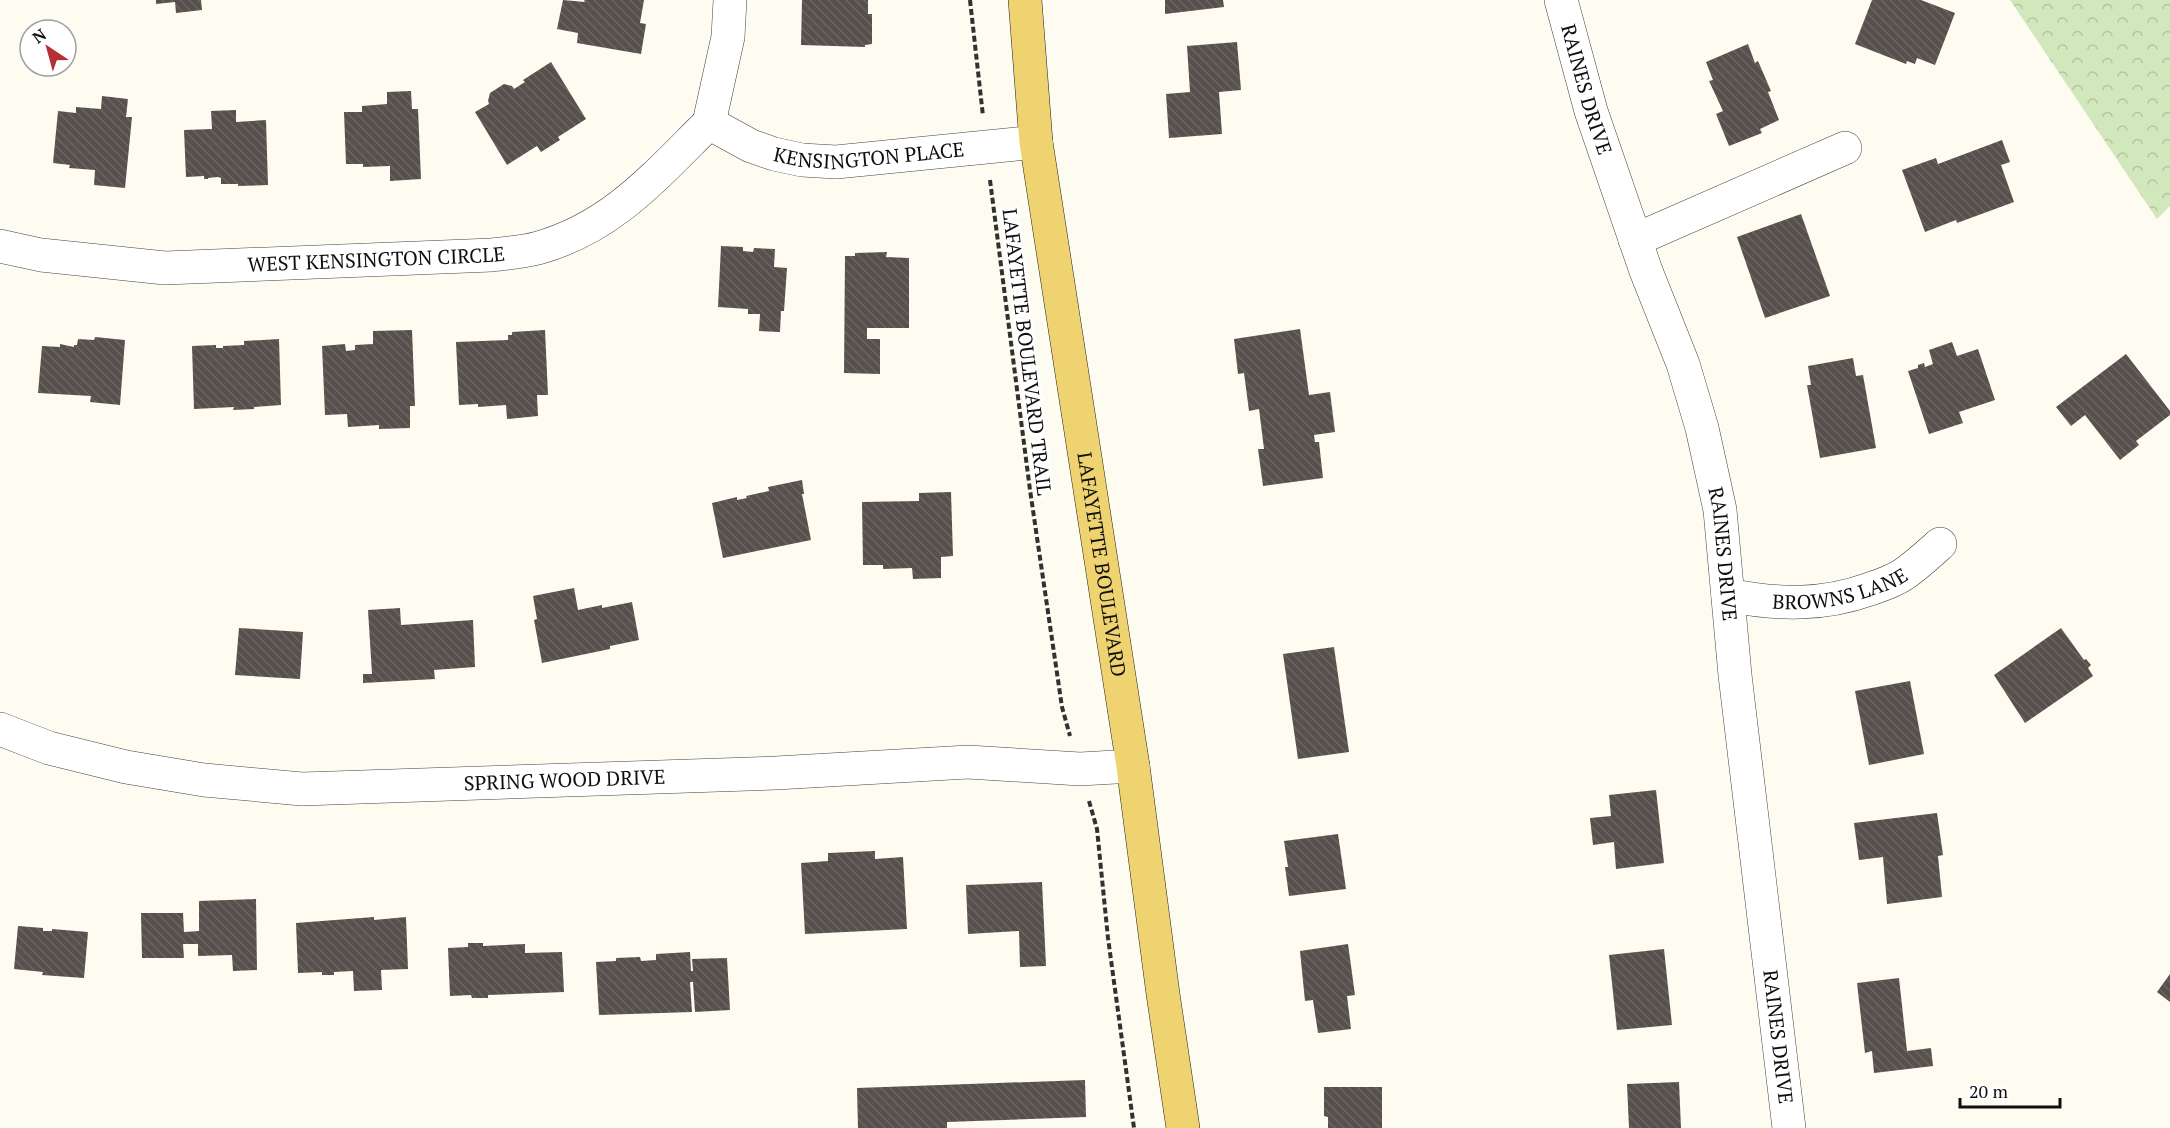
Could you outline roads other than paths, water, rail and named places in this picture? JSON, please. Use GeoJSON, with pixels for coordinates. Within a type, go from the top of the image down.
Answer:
{"type":"FeatureCollection","features":[{"type":"Feature","properties":{"kind":"main road","name":"LAFAYETTE BOULEVARD"},"geometry":{"type":"LineString","coordinates":[[1025,0],[1036,142],[1133,766],[1183,1128]]}},
{"type":"Feature","properties":{"kind":"street"},"geometry":{"type":"LineString","coordinates":[[709,123],[728,36],[730,0]]}},
{"type":"Feature","properties":{"kind":"street","name":"RAINES DRIVE"},"geometry":{"type":"LineString","coordinates":[[1561,0],[1591,111],[1646,271],[1683,364],[1702,428],[1720,510],[1753,827],[1789,1128]]}},
{"type":"Feature","properties":{"kind":"street","name":"KENSINGTON PLACE"},"geometry":{"type":"LineString","coordinates":[[709,123],[751,146],[774,154],[802,160],[836,162],[1036,142]]}},
{"type":"Feature","properties":{"kind":"street","name":"WEST KENSINGTON CIRCLE"},"geometry":{"type":"LineString","coordinates":[[0,246],[41,255],[165,268],[492,255],[537,248],[573,235],[614,213],[644,188],[709,123]]}},
{"type":"Feature","properties":{"kind":"street"},"geometry":{"type":"LineString","coordinates":[[1635,240],[1845,148]]}},
{"type":"Feature","properties":{"kind":"street","name":"BROWNS LANE"},"geometry":{"type":"LineString","coordinates":[[1728,595],[1761,602],[1805,604],[1847,597],[1888,583],[1941,544]]}},
{"type":"Feature","properties":{"kind":"street","name":"SPRING WOOD DRIVE"},"geometry":{"type":"LineString","coordinates":[[0,729],[48,748],[126,767],[204,780],[302,789],[776,773],[968,762],[1080,770],[1133,766]]}}]}
